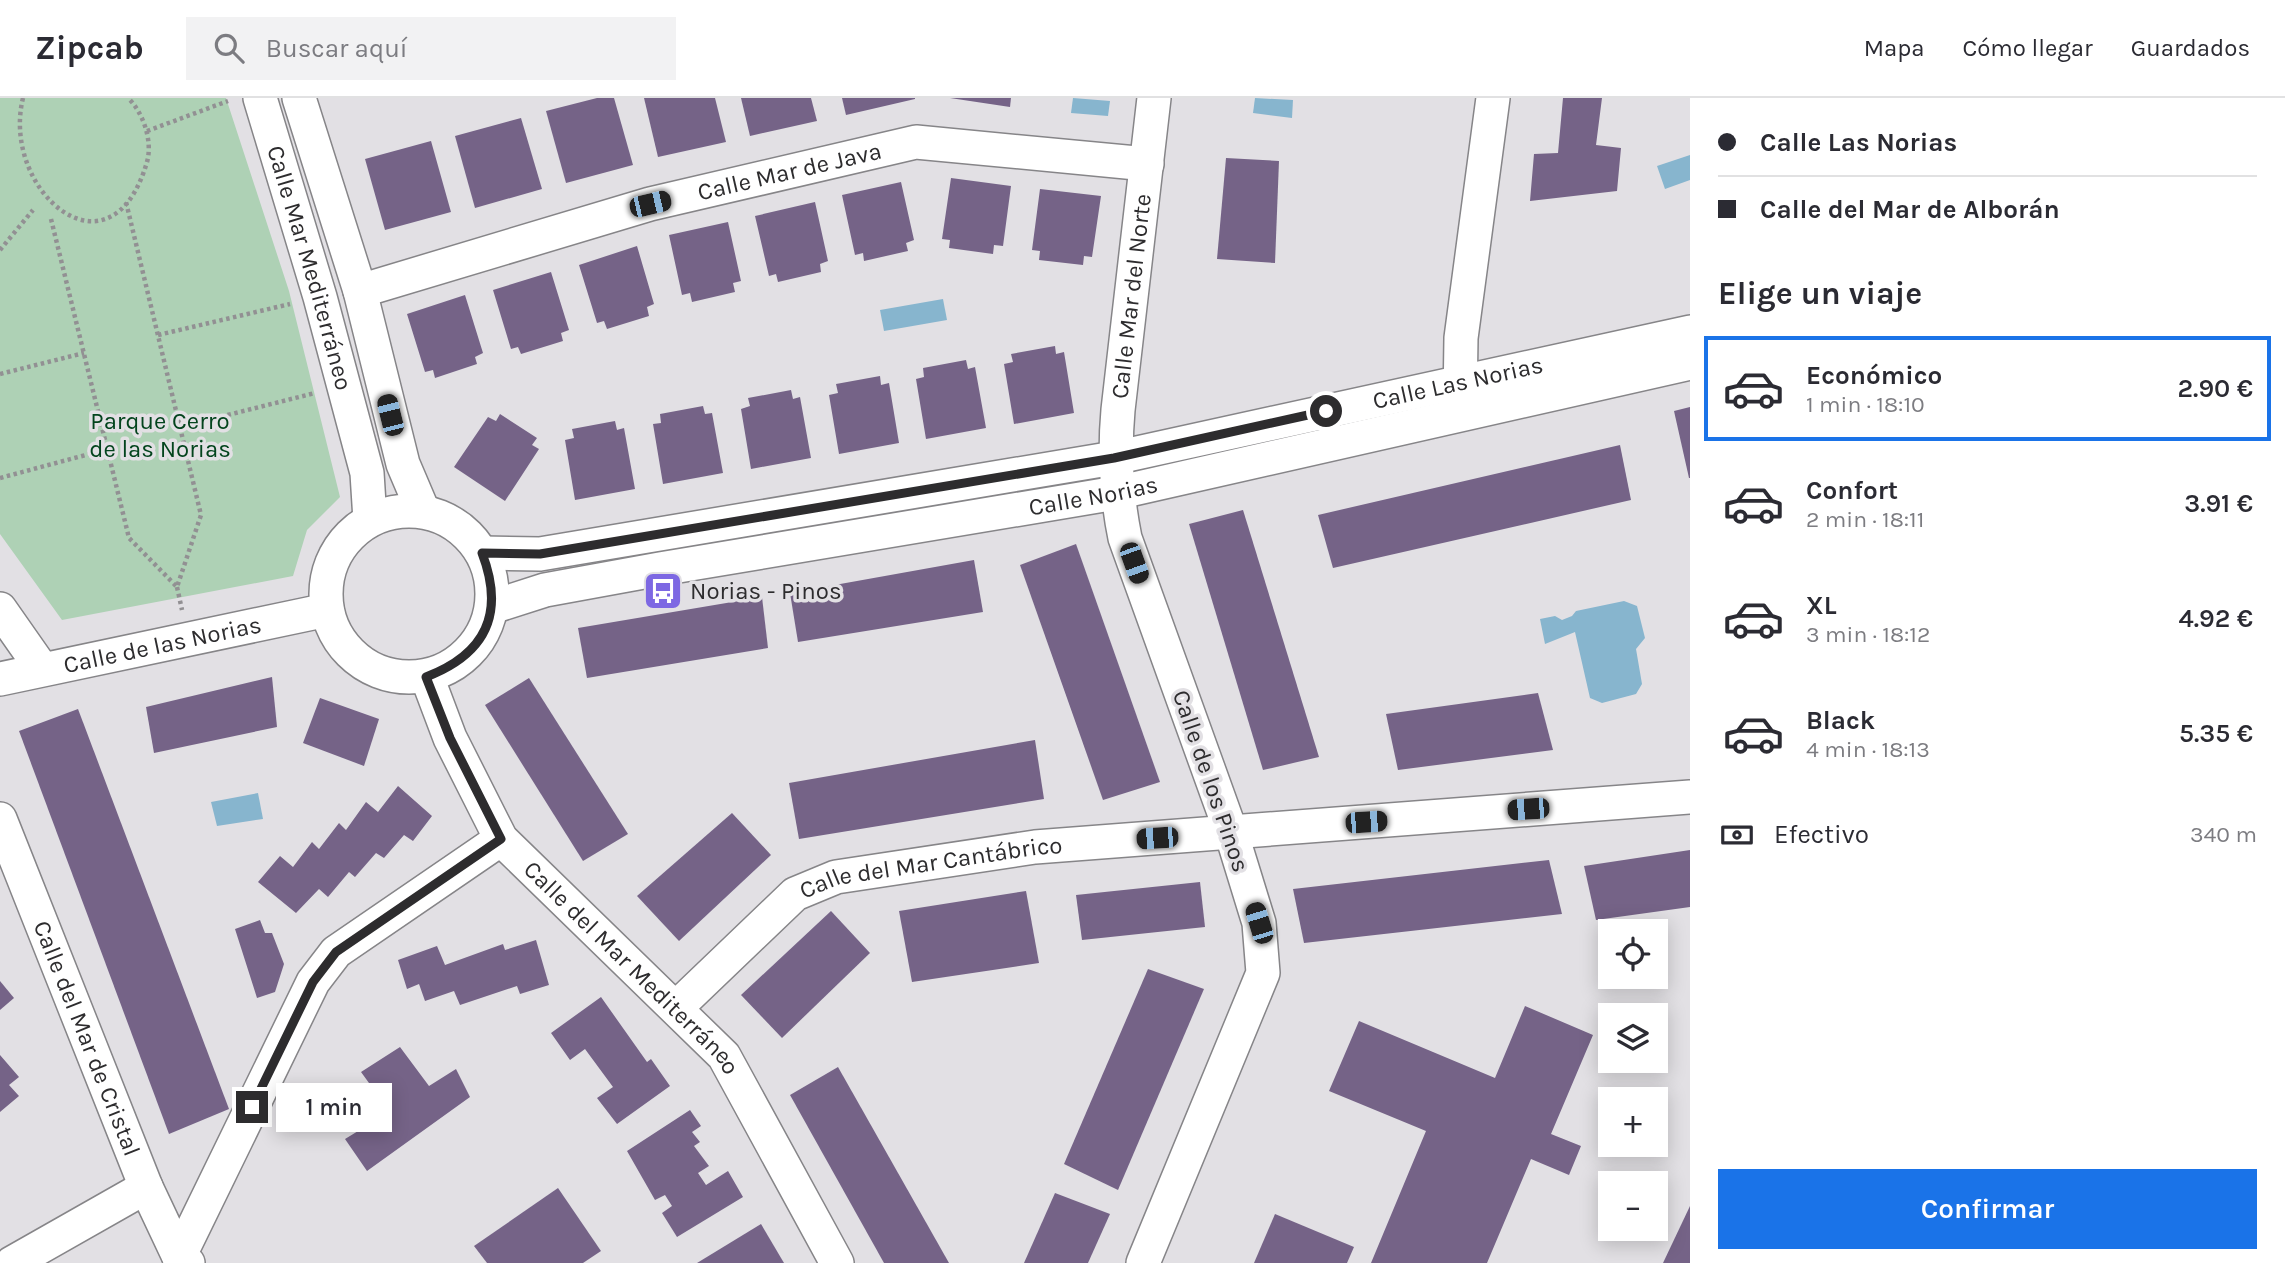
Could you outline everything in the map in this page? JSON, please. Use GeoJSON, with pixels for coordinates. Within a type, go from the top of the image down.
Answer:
{"type":"FeatureCollection","features":[{"type":"Feature","properties":{"kind":"street","name":"Calle Mar Mediterráneo"},"geometry":{"type":"LineString","coordinates":[[260,98],[320,297],[367,473],[370,520]]}},
{"type":"Feature","properties":{"kind":"street","name":"Calle Mar Mediterráneo"},"geometry":{"type":"LineString","coordinates":[[299,98],[360,291],[402,464],[422,511]]}},
{"type":"Feature","properties":{"kind":"street","name":"Calle Mar del Norte"},"geometry":{"type":"LineString","coordinates":[[1116,493],[1114,458],[1154,98]]}},
{"type":"Feature","properties":{"kind":"street"},"geometry":{"type":"LineString","coordinates":[[1461,415],[1461,338],[1493,98]]}},
{"type":"Feature","properties":{"kind":"street","name":"Calle Mar de Java"},"geometry":{"type":"LineString","coordinates":[[360,291],[650,204],[916,142],[1147,164]]}},
{"type":"Feature","properties":{"kind":"street","name":"Calle Las Norias"},"geometry":{"type":"LineString","coordinates":[[482,553],[540,554],[1114,458],[1690,331]]}},
{"type":"Feature","properties":{"kind":"street","name":"Calle Norias"},"geometry":{"type":"LineString","coordinates":[[492,607],[545,590],[1116,493],[1690,363]]}},
{"type":"Feature","properties":{"kind":"street","name":"Calle de los Pinos"},"geometry":{"type":"LineString","coordinates":[[1116,493],[1125,538],[1231,832],[1259,923],[1263,973],[1143,1263]]}},
{"type":"Feature","properties":{"kind":"street"},"geometry":{"type":"LineString","coordinates":[[422,511],[447,519],[467,533],[482,553],[492,579],[492,607],[485,631],[470,652],[450,667],[426,677],[400,678],[374,671],[352,657],[335,635],[327,610],[326,584],[333,558],[349,536],[370,520],[396,512],[422,511]]}},
{"type":"Feature","properties":{"kind":"street"},"geometry":{"type":"LineString","coordinates":[[0,609],[41,669]]}},
{"type":"Feature","properties":{"kind":"street","name":"Calle de las Norias"},"geometry":{"type":"LineString","coordinates":[[0,679],[327,610]]}},
{"type":"Feature","properties":{"kind":"street","name":"Calle del Mar Mediterráneo"},"geometry":{"type":"LineString","coordinates":[[426,677],[450,738],[501,839],[677,1007],[724,1056],[837,1263]]}},
{"type":"Feature","properties":{"kind":"street","name":"Calle del Mar Cantábrico"},"geometry":{"type":"LineString","coordinates":[[677,1007],[794,894],[836,877],[1035,847],[1690,797]]}},
{"type":"Feature","properties":{"kind":"street","name":"Calle del Mar de Cristal"},"geometry":{"type":"LineString","coordinates":[[0,819],[146,1187],[184,1260]]}},
{"type":"Feature","properties":{"kind":"street"},"geometry":{"type":"LineString","coordinates":[[184,1260],[313,982],[336,952],[501,839]]}},
{"type":"Feature","properties":{"kind":"street"},"geometry":{"type":"LineString","coordinates":[[12,1263],[146,1187]]}},
{"type":"Feature","properties":{"kind":"path"},"geometry":{"type":"LineString","coordinates":[[17,105],[23,98]]}},
{"type":"Feature","properties":{"kind":"path"},"geometry":{"type":"LineString","coordinates":[[24,200],[33,210],[51,219],[78,222],[104,217],[126,202],[142,182],[149,157],[147,131],[135,104],[128,98]]}},
{"type":"Feature","properties":{"kind":"path"},"geometry":{"type":"LineString","coordinates":[[147,131],[236,98]]}},
{"type":"Feature","properties":{"kind":"path"},"geometry":{"type":"LineString","coordinates":[[51,219],[129,538],[177,587],[201,515],[126,202]]}},
{"type":"Feature","properties":{"kind":"path"},"geometry":{"type":"LineString","coordinates":[[0,250],[33,210]]}},
{"type":"Feature","properties":{"kind":"path"},"geometry":{"type":"LineString","coordinates":[[158,335],[320,297]]}},
{"type":"Feature","properties":{"kind":"path"},"geometry":{"type":"LineString","coordinates":[[0,374],[84,352]]}},
{"type":"Feature","properties":{"kind":"path"},"geometry":{"type":"LineString","coordinates":[[180,427],[344,386]]}},
{"type":"Feature","properties":{"kind":"path"},"geometry":{"type":"LineString","coordinates":[[0,478],[108,449]]}},
{"type":"Feature","properties":{"kind":"green space","name":"Parque Cerro de las Norias"},"geometry":{"type":"Polygon","coordinates":[[[0,98],[226,98],[289,291],[340,497],[307,530],[293,576],[62,620],[0,534],[0,98]]]}},
{"type":"Feature","properties":{"kind":"water"},"geometry":{"type":"Polygon","coordinates":[[[1073,98],[1110,101],[1108,116],[1071,113],[1073,98]]]}},
{"type":"Feature","properties":{"kind":"water"},"geometry":{"type":"Polygon","coordinates":[[[1255,98],[1293,100],[1292,118],[1253,113],[1255,98]]]}},
{"type":"Feature","properties":{"kind":"water"},"geometry":{"type":"Polygon","coordinates":[[[1690,155],[1690,180],[1665,189],[1657,166],[1690,155]]]}},
{"type":"Feature","properties":{"kind":"water"},"geometry":{"type":"Polygon","coordinates":[[[943,299],[947,320],[884,331],[880,310],[943,299]]]}},
{"type":"Feature","properties":{"kind":"water"},"geometry":{"type":"Polygon","coordinates":[[[1624,601],[1637,606],[1645,638],[1636,649],[1642,684],[1636,694],[1602,703],[1590,698],[1575,632],[1545,644],[1540,619],[1555,616],[1562,620],[1576,611],[1624,601]]]}},
{"type":"Feature","properties":{"kind":"water"},"geometry":{"type":"Polygon","coordinates":[[[258,793],[263,819],[217,826],[211,802],[258,793]]]}},
{"type":"Feature","properties":{"kind":"building"},"geometry":{"type":"Polygon","coordinates":[[[597,98],[614,98],[633,165],[566,183],[546,111],[597,98]]]}},
{"type":"Feature","properties":{"kind":"building"},"geometry":{"type":"Polygon","coordinates":[[[644,98],[715,98],[726,142],[658,157],[644,98]]]}},
{"type":"Feature","properties":{"kind":"building"},"geometry":{"type":"Polygon","coordinates":[[[741,98],[811,98],[817,121],[750,136],[741,98]]]}},
{"type":"Feature","properties":{"kind":"building"},"geometry":{"type":"Polygon","coordinates":[[[842,98],[915,98],[915,99],[846,115],[842,98]]]}},
{"type":"Feature","properties":{"kind":"building"},"geometry":{"type":"Polygon","coordinates":[[[950,98],[1011,98],[1010,107],[950,98]]]}},
{"type":"Feature","properties":{"kind":"building"},"geometry":{"type":"Polygon","coordinates":[[[1563,98],[1602,98],[1596,145],[1621,148],[1617,191],[1530,201],[1534,154],[1558,153],[1563,98]]]}},
{"type":"Feature","properties":{"kind":"building"},"geometry":{"type":"Polygon","coordinates":[[[521,118],[542,189],[475,208],[455,136],[521,118]]]}},
{"type":"Feature","properties":{"kind":"building"},"geometry":{"type":"Polygon","coordinates":[[[431,141],[451,212],[385,230],[365,159],[431,141]]]}},
{"type":"Feature","properties":{"kind":"building"},"geometry":{"type":"Polygon","coordinates":[[[1226,158],[1279,161],[1275,263],[1217,259],[1226,158]]]}},
{"type":"Feature","properties":{"kind":"building"},"geometry":{"type":"Polygon","coordinates":[[[951,178],[1011,186],[1003,246],[994,245],[993,254],[949,248],[950,240],[942,239],[951,178]]]}},
{"type":"Feature","properties":{"kind":"building"},"geometry":{"type":"Polygon","coordinates":[[[901,182],[914,240],[906,243],[908,251],[864,261],[863,253],[855,255],[842,195],[901,182]]]}},
{"type":"Feature","properties":{"kind":"building"},"geometry":{"type":"Polygon","coordinates":[[[1040,189],[1101,196],[1092,257],[1084,256],[1083,265],[1039,260],[1040,251],[1032,250],[1040,189]]]}},
{"type":"Feature","properties":{"kind":"building"},"geometry":{"type":"Polygon","coordinates":[[[815,202],[828,261],[820,264],[821,272],[778,282],[776,274],[769,276],[755,216],[815,202]]]}},
{"type":"Feature","properties":{"kind":"building"},"geometry":{"type":"Polygon","coordinates":[[[728,222],[741,281],[733,283],[735,292],[692,302],[690,293],[682,295],[669,235],[728,222]]]}},
{"type":"Feature","properties":{"kind":"building"},"geometry":{"type":"Polygon","coordinates":[[[637,246],[654,304],[647,307],[649,316],[607,329],[604,321],[597,323],[579,265],[637,246]]]}},
{"type":"Feature","properties":{"kind":"building"},"geometry":{"type":"Polygon","coordinates":[[[551,272],[569,330],[561,333],[563,341],[521,354],[518,347],[511,349],[493,290],[551,272]]]}},
{"type":"Feature","properties":{"kind":"building"},"geometry":{"type":"Polygon","coordinates":[[[465,295],[483,353],[475,357],[477,364],[435,378],[433,370],[425,372],[407,314],[465,295]]]}},
{"type":"Feature","properties":{"kind":"building"},"geometry":{"type":"Polygon","coordinates":[[[1055,346],[1056,354],[1064,352],[1074,413],[1014,424],[1004,364],[1013,362],[1011,354],[1055,346]]]}},
{"type":"Feature","properties":{"kind":"building"},"geometry":{"type":"Polygon","coordinates":[[[966,360],[968,369],[975,367],[986,428],[926,439],[916,379],[924,377],[923,368],[966,360]]]}},
{"type":"Feature","properties":{"kind":"building"},"geometry":{"type":"Polygon","coordinates":[[[880,376],[881,385],[889,383],[899,443],[839,454],[829,395],[838,393],[836,384],[880,376]]]}},
{"type":"Feature","properties":{"kind":"building"},"geometry":{"type":"Polygon","coordinates":[[[791,390],[793,399],[800,397],[811,458],[751,469],[741,409],[750,406],[748,398],[791,390]]]}},
{"type":"Feature","properties":{"kind":"building"},"geometry":{"type":"Polygon","coordinates":[[[703,406],[705,414],[712,413],[723,473],[663,484],[653,424],[661,423],[660,414],[703,406]]]}},
{"type":"Feature","properties":{"kind":"building"},"geometry":{"type":"Polygon","coordinates":[[[1690,407],[1690,478],[1689,478],[1674,411],[1690,407]]]}},
{"type":"Feature","properties":{"kind":"building"},"geometry":{"type":"Polygon","coordinates":[[[500,414],[537,438],[532,445],[539,449],[505,501],[454,467],[488,417],[496,421],[500,414]]]}},
{"type":"Feature","properties":{"kind":"building"},"geometry":{"type":"Polygon","coordinates":[[[615,421],[617,430],[624,428],[635,489],[575,500],[565,440],[574,438],[572,429],[615,421]]]}},
{"type":"Feature","properties":{"kind":"building"},"geometry":{"type":"Polygon","coordinates":[[[1620,445],[1631,500],[1333,568],[1318,515],[1620,445]]]}},
{"type":"Feature","properties":{"kind":"building"},"geometry":{"type":"Polygon","coordinates":[[[1243,510],[1319,757],[1263,770],[1189,524],[1243,510]]]}},
{"type":"Feature","properties":{"kind":"building"},"geometry":{"type":"Polygon","coordinates":[[[1076,544],[1160,782],[1103,800],[1020,565],[1076,544]]]}},
{"type":"Feature","properties":{"kind":"building"},"geometry":{"type":"Polygon","coordinates":[[[974,560],[983,612],[798,642],[790,593],[974,560]]]}},
{"type":"Feature","properties":{"kind":"building"},"geometry":{"type":"Polygon","coordinates":[[[762,597],[768,648],[587,678],[578,628],[762,597]]]}},
{"type":"Feature","properties":{"kind":"building"},"geometry":{"type":"Polygon","coordinates":[[[272,677],[277,727],[154,753],[146,707],[272,677]]]}},
{"type":"Feature","properties":{"kind":"building"},"geometry":{"type":"Polygon","coordinates":[[[529,678],[628,834],[583,861],[485,705],[529,678]]]}},
{"type":"Feature","properties":{"kind":"building"},"geometry":{"type":"Polygon","coordinates":[[[1538,693],[1553,750],[1398,770],[1386,714],[1538,693]]]}},
{"type":"Feature","properties":{"kind":"building"},"geometry":{"type":"Polygon","coordinates":[[[320,698],[379,719],[364,766],[303,743],[320,698]]]}},
{"type":"Feature","properties":{"kind":"building"},"geometry":{"type":"Polygon","coordinates":[[[78,709],[229,1109],[169,1134],[19,731],[78,709]]]}},
{"type":"Feature","properties":{"kind":"building"},"geometry":{"type":"Polygon","coordinates":[[[1035,740],[1044,799],[799,839],[789,783],[1035,740]]]}},
{"type":"Feature","properties":{"kind":"building"},"geometry":{"type":"Polygon","coordinates":[[[398,786],[432,816],[413,841],[404,835],[384,858],[376,853],[355,877],[349,872],[328,897],[319,889],[296,913],[258,882],[280,856],[293,867],[312,842],[319,849],[339,823],[346,830],[366,802],[378,812],[398,786]]]}},
{"type":"Feature","properties":{"kind":"building"},"geometry":{"type":"Polygon","coordinates":[[[732,813],[771,855],[679,941],[637,896],[732,813]]]}},
{"type":"Feature","properties":{"kind":"building"},"geometry":{"type":"Polygon","coordinates":[[[1690,850],[1690,907],[1596,920],[1584,866],[1690,850]]]}},
{"type":"Feature","properties":{"kind":"building"},"geometry":{"type":"Polygon","coordinates":[[[1549,860],[1562,914],[1304,943],[1293,889],[1549,860]]]}},
{"type":"Feature","properties":{"kind":"building"},"geometry":{"type":"Polygon","coordinates":[[[1200,882],[1205,927],[1082,940],[1076,895],[1200,882]]]}},
{"type":"Feature","properties":{"kind":"building"},"geometry":{"type":"Polygon","coordinates":[[[1026,891],[1039,963],[912,982],[899,911],[1026,891]]]}},
{"type":"Feature","properties":{"kind":"building"},"geometry":{"type":"Polygon","coordinates":[[[831,911],[870,953],[782,1038],[741,995],[831,911]]]}},
{"type":"Feature","properties":{"kind":"building"},"geometry":{"type":"Polygon","coordinates":[[[260,920],[265,933],[272,933],[284,964],[275,992],[257,998],[235,929],[260,920]]]}},
{"type":"Feature","properties":{"kind":"building"},"geometry":{"type":"Polygon","coordinates":[[[536,940],[549,985],[520,994],[517,986],[460,1005],[454,991],[425,1001],[419,984],[407,989],[398,960],[437,946],[445,965],[503,944],[505,950],[536,940]]]}},
{"type":"Feature","properties":{"kind":"building"},"geometry":{"type":"Polygon","coordinates":[[[1148,969],[1204,989],[1118,1190],[1064,1164],[1148,969]]]}},
{"type":"Feature","properties":{"kind":"building"},"geometry":{"type":"Polygon","coordinates":[[[0,981],[14,998],[0,1010],[0,981]]]}},
{"type":"Feature","properties":{"kind":"building"},"geometry":{"type":"Polygon","coordinates":[[[601,997],[647,1062],[651,1059],[670,1086],[617,1124],[597,1098],[613,1087],[585,1049],[570,1060],[551,1033],[601,997]]]}},
{"type":"Feature","properties":{"kind":"building"},"geometry":{"type":"Polygon","coordinates":[[[1525,1006],[1593,1035],[1551,1134],[1581,1146],[1569,1175],[1531,1159],[1487,1263],[1371,1263],[1426,1131],[1329,1091],[1359,1021],[1495,1078],[1525,1006]]]}},
{"type":"Feature","properties":{"kind":"building"},"geometry":{"type":"Polygon","coordinates":[[[400,1047],[429,1086],[456,1069],[470,1097],[367,1171],[345,1139],[368,1125],[356,1105],[377,1094],[361,1072],[400,1047]]]}},
{"type":"Feature","properties":{"kind":"building"},"geometry":{"type":"Polygon","coordinates":[[[0,1055],[19,1077],[9,1085],[19,1096],[0,1112],[0,1055]]]}},
{"type":"Feature","properties":{"kind":"building"},"geometry":{"type":"Polygon","coordinates":[[[838,1067],[949,1263],[884,1263],[790,1095],[838,1067]]]}},
{"type":"Feature","properties":{"kind":"building"},"geometry":{"type":"Polygon","coordinates":[[[690,1110],[701,1126],[692,1132],[700,1142],[694,1146],[709,1166],[698,1173],[706,1185],[728,1171],[743,1197],[677,1237],[662,1213],[672,1206],[665,1195],[655,1200],[627,1151],[690,1110]]]}},
{"type":"Feature","properties":{"kind":"building"},"geometry":{"type":"Polygon","coordinates":[[[558,1188],[601,1251],[583,1263],[487,1263],[474,1246],[558,1188]]]}},
{"type":"Feature","properties":{"kind":"building"},"geometry":{"type":"Polygon","coordinates":[[[1055,1193],[1110,1214],[1088,1263],[1024,1263],[1055,1193]]]}},
{"type":"Feature","properties":{"kind":"building"},"geometry":{"type":"Polygon","coordinates":[[[1690,1206],[1690,1263],[1663,1263],[1690,1206]]]}},
{"type":"Feature","properties":{"kind":"building"},"geometry":{"type":"Polygon","coordinates":[[[1275,1214],[1354,1247],[1347,1263],[1254,1263],[1275,1214]]]}},
{"type":"Feature","properties":{"kind":"building"},"geometry":{"type":"Polygon","coordinates":[[[761,1224],[784,1263],[697,1263],[761,1224]]]}},
{"type":"Feature","properties":{"kind":"place","name":"Norias - Pinos"},"geometry":{"type":"Point","coordinates":[663,591]}},
{"type":"Feature","properties":{"kind":"route"},"geometry":{"type":"LineString","coordinates":[[252,1107],[313,982],[336,952],[501,839],[450,738],[426,677],[450,667],[470,652],[485,631],[492,607],[492,579],[482,553],[540,554],[1114,458],[1326,411]]}}]}
